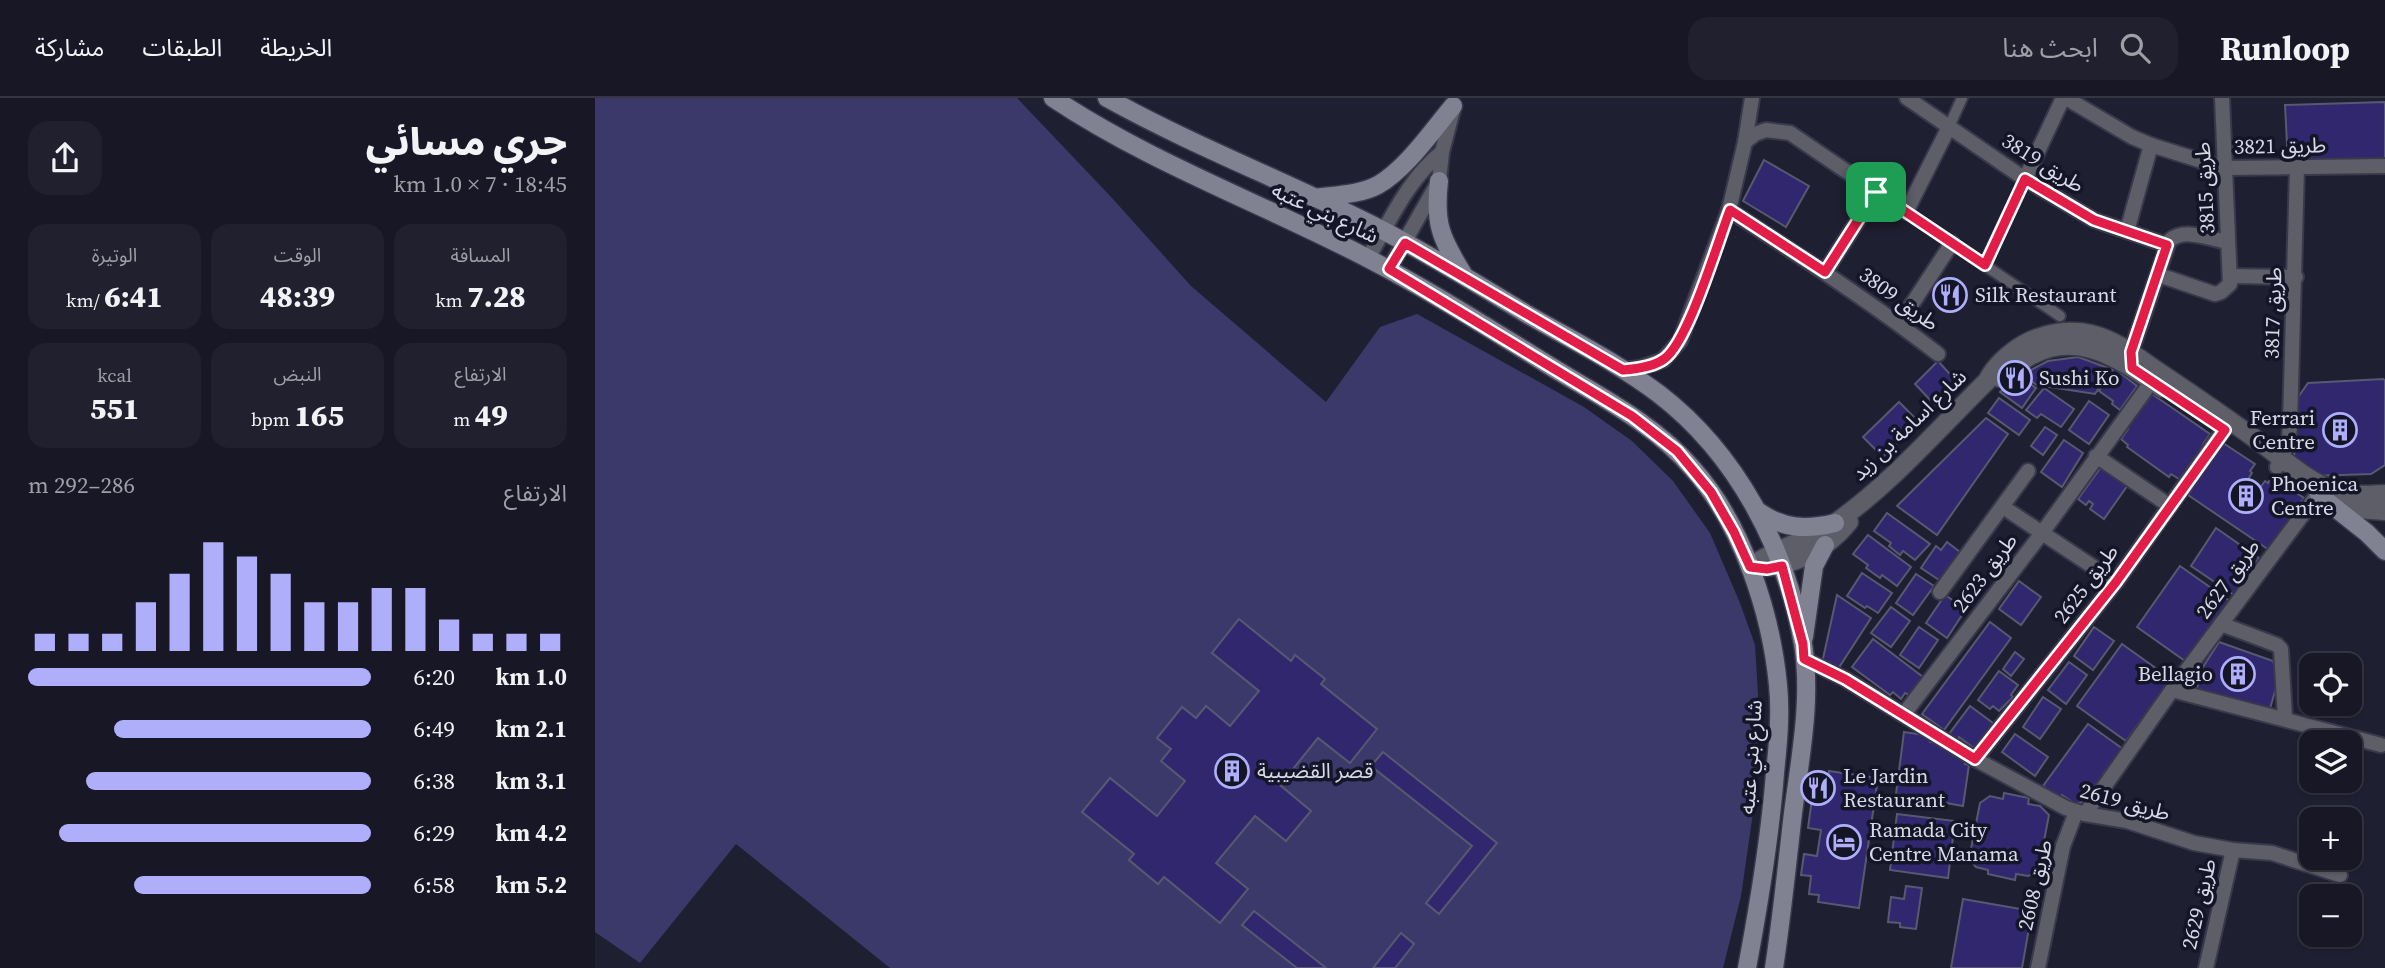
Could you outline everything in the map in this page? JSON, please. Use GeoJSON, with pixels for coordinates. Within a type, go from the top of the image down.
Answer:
{"type":"FeatureCollection","features":[{"type":"Feature","properties":{"kind":"main road","name":"شارع بني عتبه"},"geometry":{"type":"LineString","coordinates":[[1053,98],[1153,157],[1389,269],[1632,416],[1677,451],[1711,492],[1750,567],[1768,626],[1778,684],[1780,727],[1773,806],[1747,968]]}},
{"type":"Feature","properties":{"kind":"main road","name":"شارع بني عتبه"},"geometry":{"type":"LineString","coordinates":[[1107,98],[1158,126],[1384,231],[1623,370],[1677,409],[1735,475],[1759,512],[1779,559],[1803,652],[1804,736],[1774,968]]}},
{"type":"Feature","properties":{"kind":"main road"},"geometry":{"type":"LineString","coordinates":[[1313,198],[1354,193],[1377,186],[1396,172],[1454,102]]}},
{"type":"Feature","properties":{"kind":"main road"},"geometry":{"type":"LineString","coordinates":[[1439,181],[1436,205],[1440,234],[1465,277]]}},
{"type":"Feature","properties":{"kind":"main road"},"geometry":{"type":"LineString","coordinates":[[2319,494],[2385,551]]}},
{"type":"Feature","properties":{"kind":"main road"},"geometry":{"type":"LineString","coordinates":[[1759,512],[1793,527],[1807,528],[1835,523]]}},
{"type":"Feature","properties":{"kind":"main road"},"geometry":{"type":"LineString","coordinates":[[1803,652],[1813,574],[1825,545]]}},
{"type":"Feature","properties":{"kind":"street"},"geometry":{"type":"LineString","coordinates":[[1623,370],[1640,368],[1663,360],[1681,341],[1730,210],[1752,98]]}},
{"type":"Feature","properties":{"kind":"street","name":"طريق 3819"},"geometry":{"type":"LineString","coordinates":[[1907,98],[2025,179],[2094,220],[2167,245]]}},
{"type":"Feature","properties":{"kind":"street"},"geometry":{"type":"LineString","coordinates":[[1906,212],[1962,98]]}},
{"type":"Feature","properties":{"kind":"street"},"geometry":{"type":"LineString","coordinates":[[1985,265],[2064,98]]}},
{"type":"Feature","properties":{"kind":"street","name":"طريق 3821"},"geometry":{"type":"LineString","coordinates":[[2064,98],[2132,137],[2224,168],[2385,166]]}},
{"type":"Feature","properties":{"kind":"street","name":"طريق 3815"},"geometry":{"type":"LineString","coordinates":[[2222,98],[2231,276]]}},
{"type":"Feature","properties":{"kind":"street"},"geometry":{"type":"LineString","coordinates":[[1389,269],[1439,181],[1442,152],[1454,102]]}},
{"type":"Feature","properties":{"kind":"street"},"geometry":{"type":"LineString","coordinates":[[1745,142],[1766,130],[1790,133],[2060,316]]}},
{"type":"Feature","properties":{"kind":"street"},"geometry":{"type":"LineString","coordinates":[[2127,231],[2151,145]]}},
{"type":"Feature","properties":{"kind":"street"},"geometry":{"type":"LineString","coordinates":[[1368,258],[1415,179],[1425,166],[1442,152]]}},
{"type":"Feature","properties":{"kind":"street","name":"طريق 3817"},"geometry":{"type":"LineString","coordinates":[[2279,462],[2289,440],[2291,424],[2297,167]]}},
{"type":"Feature","properties":{"kind":"street"},"geometry":{"type":"LineString","coordinates":[[1825,272],[1876,192]]}},
{"type":"Feature","properties":{"kind":"street","name":"طريق 3809"},"geometry":{"type":"LineString","coordinates":[[1730,210],[1825,272],[1938,354]]}},
{"type":"Feature","properties":{"kind":"street"},"geometry":{"type":"LineString","coordinates":[[2131,360],[2167,245],[2172,238],[2181,234],[2228,242]]}},
{"type":"Feature","properties":{"kind":"street"},"geometry":{"type":"LineString","coordinates":[[1899,324],[1952,243]]}},
{"type":"Feature","properties":{"kind":"street"},"geometry":{"type":"LineString","coordinates":[[2159,275],[2215,294],[2226,289],[2231,276],[2296,277]]}},
{"type":"Feature","properties":{"kind":"street","name":"شارع اسامة بن زيد"},"geometry":{"type":"LineString","coordinates":[[1779,559],[1825,545],[1841,532],[1864,502],[1987,381],[1997,379],[2031,355],[2063,346],[2093,348],[2131,360],[2279,462],[2319,494],[2358,509],[2385,511]]}},
{"type":"Feature","properties":{"kind":"street","name":"شارع اسامة بن زيد"},"geometry":{"type":"LineString","coordinates":[[2131,360],[2152,381],[2227,426]]}},
{"type":"Feature","properties":{"kind":"street","name":"طريق 2623"},"geometry":{"type":"LineString","coordinates":[[1904,713],[2042,533],[2152,381]]}},
{"type":"Feature","properties":{"kind":"street","name":"طريق 2625"},"geometry":{"type":"LineString","coordinates":[[1975,759],[2116,582],[2227,426]]}},
{"type":"Feature","properties":{"kind":"street"},"geometry":{"type":"LineString","coordinates":[[2096,456],[2170,506]]}},
{"type":"Feature","properties":{"kind":"street","name":"شارع اسامة بن زيد"},"geometry":{"type":"LineString","coordinates":[[2279,462],[2332,490],[2364,495],[2385,494]]}},
{"type":"Feature","properties":{"kind":"street"},"geometry":{"type":"LineString","coordinates":[[1940,592],[2028,471]]}},
{"type":"Feature","properties":{"kind":"street","name":"طريق 2627"},"geometry":{"type":"LineString","coordinates":[[2080,813],[2319,494]]}},
{"type":"Feature","properties":{"kind":"street","name":"شارع اسامة بن زيد"},"geometry":{"type":"LineString","coordinates":[[1750,567],[1767,569],[1864,502]]}},
{"type":"Feature","properties":{"kind":"street"},"geometry":{"type":"LineString","coordinates":[[2003,507],[2116,582]]}},
{"type":"Feature","properties":{"kind":"street"},"geometry":{"type":"LineString","coordinates":[[2221,624],[2277,645],[2281,649],[2285,719]]}},
{"type":"Feature","properties":{"kind":"street","name":"طريق 2619"},"geometry":{"type":"LineString","coordinates":[[1803,652],[1975,759],[2080,813],[2113,817],[2194,843],[2272,853],[2340,874]]}},
{"type":"Feature","properties":{"kind":"street"},"geometry":{"type":"LineString","coordinates":[[1804,685],[1828,677],[1845,679]]}},
{"type":"Feature","properties":{"kind":"street"},"geometry":{"type":"LineString","coordinates":[[2172,690],[2381,745]]}},
{"type":"Feature","properties":{"kind":"street","name":"طريق 2608"},"geometry":{"type":"LineString","coordinates":[[2038,968],[2063,846],[2080,813]]}},
{"type":"Feature","properties":{"kind":"street","name":"طريق 2629"},"geometry":{"type":"LineString","coordinates":[[2206,968],[2233,850]]}},
{"type":"Feature","properties":{"kind":"shaded area"},"geometry":{"type":"Polygon","coordinates":[[[595,98],[1017,98],[1191,286],[1326,402],[1380,327],[1417,314],[1584,407],[1632,441],[1673,481],[1710,533],[1755,645],[1758,694],[1757,785],[1741,896],[1723,968],[890,968],[736,844],[640,963],[595,932],[595,98]]]}},
{"type":"Feature","properties":{"kind":"building"},"geometry":{"type":"Polygon","coordinates":[[[2385,102],[2385,163],[2288,163],[2285,105],[2385,102]]]}},
{"type":"Feature","properties":{"kind":"building"},"geometry":{"type":"Polygon","coordinates":[[[1764,160],[1809,186],[1786,227],[1743,201],[1764,160]]]}},
{"type":"Feature","properties":{"kind":"building"},"geometry":{"type":"Polygon","coordinates":[[[2078,357],[2111,369],[2095,394],[2037,385],[2021,375],[2048,361],[2078,357]]]}},
{"type":"Feature","properties":{"kind":"building"},"geometry":{"type":"Polygon","coordinates":[[[1938,361],[1958,383],[1935,405],[1915,384],[1938,361]]]}},
{"type":"Feature","properties":{"kind":"building"},"geometry":{"type":"Polygon","coordinates":[[[2114,368],[2137,386],[2120,410],[2099,391],[2114,368]]]}},
{"type":"Feature","properties":{"kind":"building"},"geometry":{"type":"Polygon","coordinates":[[[2020,377],[2036,388],[2022,408],[2000,392],[2020,377]]]}},
{"type":"Feature","properties":{"kind":"building","name":"Ferrari Centre"},"geometry":{"type":"Polygon","coordinates":[[[2383,379],[2385,465],[2371,474],[2312,476],[2294,460],[2296,400],[2308,383],[2383,379]]]}},
{"type":"Feature","properties":{"kind":"building"},"geometry":{"type":"Polygon","coordinates":[[[2044,388],[2074,409],[2061,427],[2041,414],[2037,418],[2026,410],[2044,388]]]}},
{"type":"Feature","properties":{"kind":"building"},"geometry":{"type":"Polygon","coordinates":[[[2152,394],[2210,434],[2203,444],[2205,445],[2179,479],[2171,474],[2169,477],[2127,447],[2121,439],[2143,401],[2146,403],[2152,394]]]}},
{"type":"Feature","properties":{"kind":"building"},"geometry":{"type":"Polygon","coordinates":[[[1999,398],[2030,420],[2019,435],[1988,413],[1999,398]]]}},
{"type":"Feature","properties":{"kind":"building"},"geometry":{"type":"Polygon","coordinates":[[[2089,401],[2109,415],[2089,444],[2069,430],[2089,401]]]}},
{"type":"Feature","properties":{"kind":"building"},"geometry":{"type":"Polygon","coordinates":[[[1899,402],[1919,422],[1883,457],[1863,437],[1899,402]]]}},
{"type":"Feature","properties":{"kind":"building"},"geometry":{"type":"Polygon","coordinates":[[[1986,418],[2008,434],[1937,535],[1897,506],[1986,418]]]}},
{"type":"Feature","properties":{"kind":"building"},"geometry":{"type":"Polygon","coordinates":[[[2045,427],[2057,435],[2043,455],[2031,446],[2045,427]]]}},
{"type":"Feature","properties":{"kind":"building"},"geometry":{"type":"Polygon","coordinates":[[[2064,440],[2083,453],[2062,487],[2041,472],[2064,440]]]}},
{"type":"Feature","properties":{"kind":"building","name":"Phoenica Centre"},"geometry":{"type":"Polygon","coordinates":[[[2223,443],[2255,464],[2245,484],[2257,492],[2272,476],[2304,498],[2299,505],[2302,507],[2269,550],[2188,495],[2193,487],[2189,484],[2223,443]]]}},
{"type":"Feature","properties":{"kind":"building"},"geometry":{"type":"Polygon","coordinates":[[[2104,463],[2130,482],[2104,519],[2090,509],[2093,504],[2089,501],[2086,505],[2078,499],[2104,463]]]}},
{"type":"Feature","properties":{"kind":"building"},"geometry":{"type":"Polygon","coordinates":[[[1887,513],[1930,544],[1915,560],[1903,551],[1900,555],[1889,546],[1891,543],[1874,531],[1887,513]]]}},
{"type":"Feature","properties":{"kind":"building"},"geometry":{"type":"Polygon","coordinates":[[[2216,528],[2259,558],[2234,595],[2191,566],[2216,528]]]}},
{"type":"Feature","properties":{"kind":"building"},"geometry":{"type":"Polygon","coordinates":[[[1868,535],[1911,567],[1897,586],[1866,568],[1868,565],[1853,554],[1868,535]]]}},
{"type":"Feature","properties":{"kind":"building"},"geometry":{"type":"Polygon","coordinates":[[[1947,542],[1960,552],[1942,582],[1921,568],[1936,546],[1941,550],[1947,542]]]}},
{"type":"Feature","properties":{"kind":"building"},"geometry":{"type":"Polygon","coordinates":[[[2180,566],[2231,602],[2188,663],[2137,627],[2180,566]]]}},
{"type":"Feature","properties":{"kind":"building"},"geometry":{"type":"Polygon","coordinates":[[[1862,573],[1892,593],[1878,613],[1847,596],[1862,573]]]}},
{"type":"Feature","properties":{"kind":"building"},"geometry":{"type":"Polygon","coordinates":[[[1916,574],[1934,586],[1913,615],[1896,603],[1916,574]]]}},
{"type":"Feature","properties":{"kind":"building"},"geometry":{"type":"Polygon","coordinates":[[[2019,581],[2041,597],[2021,625],[1999,609],[2019,581]]]}},
{"type":"Feature","properties":{"kind":"building"},"geometry":{"type":"Polygon","coordinates":[[[1837,595],[1871,618],[1836,672],[1822,663],[1837,595]]]}},
{"type":"Feature","properties":{"kind":"building"},"geometry":{"type":"Polygon","coordinates":[[[1945,595],[1966,609],[1947,638],[1926,623],[1945,595]]]}},
{"type":"Feature","properties":{"kind":"building"},"geometry":{"type":"Polygon","coordinates":[[[1891,607],[1910,621],[1891,647],[1871,633],[1891,607]]]}},
{"type":"Feature","properties":{"kind":"building","name":"قصر القضيبية"},"geometry":{"type":"Polygon","coordinates":[[[1239,619],[1291,661],[1295,655],[1325,679],[1321,684],[1377,729],[1350,763],[1318,738],[1280,785],[1311,811],[1286,841],[1255,816],[1216,863],[1248,889],[1220,923],[1164,877],[1158,884],[1129,860],[1134,854],[1082,812],[1110,778],[1157,816],[1185,781],[1161,761],[1171,749],[1157,738],[1182,707],[1196,718],[1206,706],[1230,726],[1259,691],[1212,653],[1239,619]]]}},
{"type":"Feature","properties":{"kind":"building"},"geometry":{"type":"Polygon","coordinates":[[[1990,622],[2011,638],[1944,730],[1922,714],[1990,622]]]}},
{"type":"Feature","properties":{"kind":"building"},"geometry":{"type":"Polygon","coordinates":[[[1919,627],[1938,640],[1919,668],[1900,655],[1919,627]]]}},
{"type":"Feature","properties":{"kind":"building"},"geometry":{"type":"Polygon","coordinates":[[[2094,627],[2114,641],[2093,670],[2074,656],[2094,627]]]}},
{"type":"Feature","properties":{"kind":"building"},"geometry":{"type":"Polygon","coordinates":[[[1873,639],[1923,677],[1909,695],[1905,693],[1901,699],[1893,692],[1890,695],[1852,667],[1873,639]]]}},
{"type":"Feature","properties":{"kind":"building","name":"Bellagio"},"geometry":{"type":"Polygon","coordinates":[[[2219,642],[2273,661],[2278,681],[2269,712],[2196,692],[2203,667],[2219,642]]]}},
{"type":"Feature","properties":{"kind":"building"},"geometry":{"type":"Polygon","coordinates":[[[2122,644],[2171,679],[2126,741],[2077,706],[2122,644]]]}},
{"type":"Feature","properties":{"kind":"building"},"geometry":{"type":"Polygon","coordinates":[[[2015,652],[2024,659],[2011,676],[2003,669],[2015,652]]]}},
{"type":"Feature","properties":{"kind":"building"},"geometry":{"type":"Polygon","coordinates":[[[2069,662],[2087,675],[2066,704],[2048,690],[2069,662]]]}},
{"type":"Feature","properties":{"kind":"building"},"geometry":{"type":"Polygon","coordinates":[[[1999,671],[2018,685],[2011,695],[2013,697],[1999,711],[1993,706],[1990,709],[1978,700],[1999,671]]]}},
{"type":"Feature","properties":{"kind":"building"},"geometry":{"type":"Polygon","coordinates":[[[2043,697],[2061,709],[2040,739],[2023,727],[2043,697]]]}},
{"type":"Feature","properties":{"kind":"building"},"geometry":{"type":"Polygon","coordinates":[[[1970,706],[1997,726],[1978,751],[1959,737],[1958,740],[1949,734],[1970,706]]]}},
{"type":"Feature","properties":{"kind":"building"},"geometry":{"type":"Polygon","coordinates":[[[2088,724],[2123,749],[2113,767],[2110,765],[2103,774],[2106,776],[2094,794],[2091,792],[2081,803],[2074,803],[2062,795],[2059,798],[2043,786],[2088,724]]]}},
{"type":"Feature","properties":{"kind":"building"},"geometry":{"type":"Polygon","coordinates":[[[1904,732],[1931,736],[1930,742],[1942,744],[1942,748],[1958,753],[1957,757],[1966,759],[1965,764],[1969,765],[1963,806],[1896,794],[1904,732]]]}},
{"type":"Feature","properties":{"kind":"building"},"geometry":{"type":"Polygon","coordinates":[[[2015,734],[2048,757],[2035,776],[2002,752],[2015,734]]]}},
{"type":"Feature","properties":{"kind":"building"},"geometry":{"type":"Polygon","coordinates":[[[1383,752],[1497,843],[1439,914],[1426,903],[1472,846],[1371,766],[1383,752]]]}},
{"type":"Feature","properties":{"kind":"building","name":"Ramada City Centre Manama"},"geometry":{"type":"Polygon","coordinates":[[[1829,771],[1878,778],[1859,908],[1818,902],[1819,895],[1809,894],[1811,876],[1801,875],[1804,854],[1817,856],[1821,830],[1808,828],[1815,777],[1828,779],[1829,771]]]}},
{"type":"Feature","properties":{"kind":"building"},"geometry":{"type":"Polygon","coordinates":[[[2004,793],[2029,798],[2028,804],[2040,806],[2049,815],[2039,867],[2028,876],[2016,874],[2015,880],[1988,874],[1988,870],[1976,867],[1969,859],[1980,803],[1990,796],[2003,799],[2004,793]]]}},
{"type":"Feature","properties":{"kind":"building"},"geometry":{"type":"Polygon","coordinates":[[[1897,814],[1955,821],[1948,878],[1890,870],[1897,814]]]}},
{"type":"Feature","properties":{"kind":"building"},"geometry":{"type":"Polygon","coordinates":[[[1906,886],[1922,888],[1916,929],[1888,922],[1891,897],[1904,899],[1906,886]]]}},
{"type":"Feature","properties":{"kind":"building"},"geometry":{"type":"Polygon","coordinates":[[[1963,899],[2032,911],[2022,968],[1951,968],[1963,899]]]}},
{"type":"Feature","properties":{"kind":"building"},"geometry":{"type":"Polygon","coordinates":[[[1254,911],[1326,968],[1297,968],[1242,925],[1254,911]]]}},
{"type":"Feature","properties":{"kind":"building"},"geometry":{"type":"Polygon","coordinates":[[[1401,933],[1414,944],[1395,968],[1373,968],[1401,933]]]}},
{"type":"Feature","properties":{"kind":"place","name":"Silk Restaurant"},"geometry":{"type":"Point","coordinates":[1950,295]}},
{"type":"Feature","properties":{"kind":"place","name":"Sushi Ko"},"geometry":{"type":"Point","coordinates":[2015,378]}},
{"type":"Feature","properties":{"kind":"place","name":"Ferrari Centre"},"geometry":{"type":"Point","coordinates":[2340,430]}},
{"type":"Feature","properties":{"kind":"place","name":"Phoenica Centre"},"geometry":{"type":"Point","coordinates":[2246,496]}},
{"type":"Feature","properties":{"kind":"place","name":"Bellagio"},"geometry":{"type":"Point","coordinates":[2238,674]}},
{"type":"Feature","properties":{"kind":"place","name":"قصر القضيبية"},"geometry":{"type":"Point","coordinates":[1232,771]}},
{"type":"Feature","properties":{"kind":"place","name":"Le Jardin Restaurant"},"geometry":{"type":"Point","coordinates":[1818,788]}},
{"type":"Feature","properties":{"kind":"place","name":"Ramada City Centre Manama"},"geometry":{"type":"Point","coordinates":[1844,842]}},
{"type":"Feature","properties":{"kind":"route"},"geometry":{"type":"LineString","coordinates":[[2025,179],[2094,220],[2167,245],[2131,352],[2132,368],[2225,430],[2116,582],[1975,759],[1904,713],[1822,666],[1804,659],[1803,644],[1782,566],[1767,569],[1750,567],[1711,492],[1677,451],[1632,416],[1389,269],[1405,243],[1623,370],[1640,368],[1663,360],[1681,341],[1730,210],[1825,272],[1876,192],[1985,265],[2025,179]]}}]}
